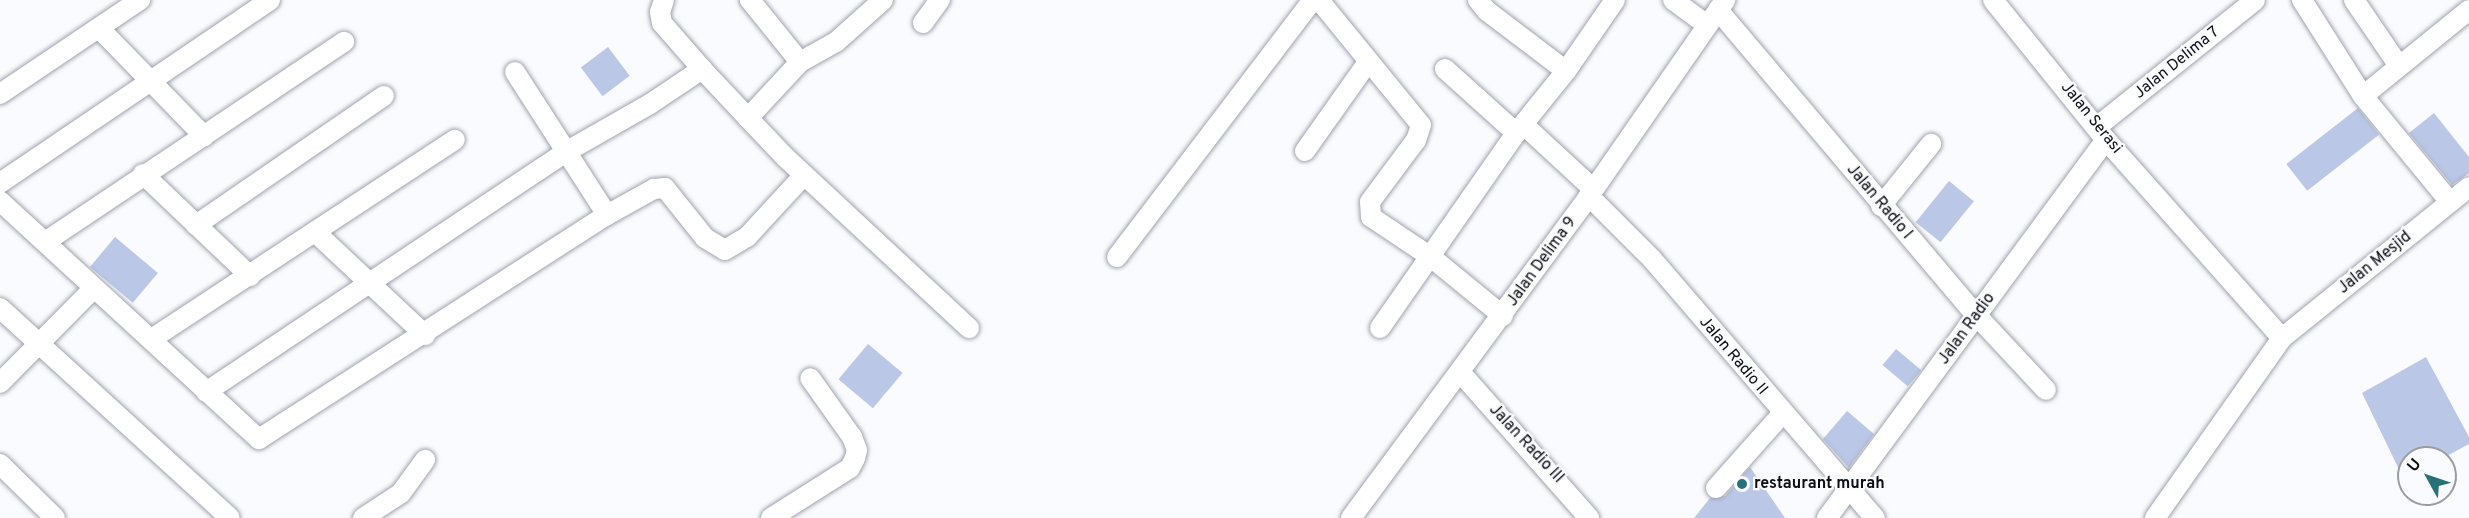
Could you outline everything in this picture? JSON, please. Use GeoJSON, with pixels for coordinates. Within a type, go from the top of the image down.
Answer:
{"type":"FeatureCollection","features":[{"type":"Feature","properties":{"kind":"street"},"geometry":{"type":"LineString","coordinates":[[0,94],[140,0]]}},
{"type":"Feature","properties":{"kind":"street"},"geometry":{"type":"LineString","coordinates":[[0,183],[270,0]]}},
{"type":"Feature","properties":{"kind":"street"},"geometry":{"type":"LineString","coordinates":[[664,0],[660,12],[662,23],[702,69],[804,175],[969,328]]}},
{"type":"Feature","properties":{"kind":"street"},"geometry":{"type":"LineString","coordinates":[[748,118],[800,62],[836,42],[883,0]]}},
{"type":"Feature","properties":{"kind":"street"},"geometry":{"type":"LineString","coordinates":[[923,23],[940,0]]}},
{"type":"Feature","properties":{"kind":"street"},"geometry":{"type":"LineString","coordinates":[[1116,257],[1313,0]]}},
{"type":"Feature","properties":{"kind":"street"},"geometry":{"type":"LineString","coordinates":[[1319,0],[1368,62],[1419,119],[1421,130],[1368,210],[1371,217],[1431,257],[1503,316]]}},
{"type":"Feature","properties":{"kind":"street"},"geometry":{"type":"LineString","coordinates":[[1478,0],[1486,11],[1566,71]]}},
{"type":"Feature","properties":{"kind":"street","name":"Jalan Radio I"},"geometry":{"type":"LineString","coordinates":[[1673,0],[1717,12],[1881,206],[1977,316],[2046,390]]}},
{"type":"Feature","properties":{"kind":"street","name":"Jalan Serasi"},"geometry":{"type":"LineString","coordinates":[[1993,0],[2102,133],[2282,338]]}},
{"type":"Feature","properties":{"kind":"street","name":"Jalan Delima 7"},"geometry":{"type":"LineString","coordinates":[[2102,133],[2255,0]]}},
{"type":"Feature","properties":{"kind":"street"},"geometry":{"type":"LineString","coordinates":[[2302,0],[2364,96],[2450,202]]}},
{"type":"Feature","properties":{"kind":"street"},"geometry":{"type":"LineString","coordinates":[[2354,0],[2399,66]]}},
{"type":"Feature","properties":{"kind":"street"},"geometry":{"type":"LineString","coordinates":[[1380,328],[1520,129],[1566,71],[1613,1]]}},
{"type":"Feature","properties":{"kind":"street"},"geometry":{"type":"LineString","coordinates":[[759,3],[800,62]]}},
{"type":"Feature","properties":{"kind":"street"},"geometry":{"type":"LineString","coordinates":[[2364,96],[2469,10]]}},
{"type":"Feature","properties":{"kind":"street","name":"Jalan Delima 9"},"geometry":{"type":"LineString","coordinates":[[1351,518],[1503,316],[1717,12]]}},
{"type":"Feature","properties":{"kind":"street"},"geometry":{"type":"LineString","coordinates":[[99,28],[204,136]]}},
{"type":"Feature","properties":{"kind":"street"},"geometry":{"type":"LineString","coordinates":[[45,242],[143,174],[344,42]]}},
{"type":"Feature","properties":{"kind":"street"},"geometry":{"type":"LineString","coordinates":[[1305,151],[1368,62]]}},
{"type":"Feature","properties":{"kind":"street"},"geometry":{"type":"LineString","coordinates":[[206,392],[564,153],[650,104],[702,69]]}},
{"type":"Feature","properties":{"kind":"street","name":"Jalan Radio II"},"geometry":{"type":"LineString","coordinates":[[1445,69],[1520,129],[1590,192],[1653,259],[1782,414],[1875,518]]}},
{"type":"Feature","properties":{"kind":"street"},"geometry":{"type":"LineString","coordinates":[[515,72],[564,153],[607,215]]}},
{"type":"Feature","properties":{"kind":"street"},"geometry":{"type":"LineString","coordinates":[[196,225],[384,96]]}},
{"type":"Feature","properties":{"kind":"street","name":"Jalan Radio"},"geometry":{"type":"LineString","coordinates":[[1827,518],[1977,316],[2102,133]]}},
{"type":"Feature","properties":{"kind":"street"},"geometry":{"type":"LineString","coordinates":[[153,338],[455,140]]}},
{"type":"Feature","properties":{"kind":"street"},"geometry":{"type":"LineString","coordinates":[[1881,206],[1931,144]]}},
{"type":"Feature","properties":{"kind":"street"},"geometry":{"type":"LineString","coordinates":[[143,174],[250,276]]}},
{"type":"Feature","properties":{"kind":"street"},"geometry":{"type":"LineString","coordinates":[[0,201],[93,289],[153,338],[206,392],[266,446],[425,334],[607,215],[662,187],[705,238],[725,250],[747,237],[804,175]]}},
{"type":"Feature","properties":{"kind":"street","name":"Jalan Mesjid"},"geometry":{"type":"LineString","coordinates":[[2155,518],[2282,338],[2469,187]]}},
{"type":"Feature","properties":{"kind":"street"},"geometry":{"type":"LineString","coordinates":[[315,232],[368,284],[425,334]]}},
{"type":"Feature","properties":{"kind":"street"},"geometry":{"type":"LineString","coordinates":[[0,383],[38,342],[93,289]]}},
{"type":"Feature","properties":{"kind":"street"},"geometry":{"type":"LineString","coordinates":[[0,308],[230,518]]}},
{"type":"Feature","properties":{"kind":"street","name":"Jalan Radio III"},"geometry":{"type":"LineString","coordinates":[[1460,372],[1589,518]]}},
{"type":"Feature","properties":{"kind":"street"},"geometry":{"type":"LineString","coordinates":[[771,518],[850,468],[855,458],[857,450],[852,437],[810,378]]}},
{"type":"Feature","properties":{"kind":"street"},"geometry":{"type":"LineString","coordinates":[[1716,488],[1782,414]]}},
{"type":"Feature","properties":{"kind":"street"},"geometry":{"type":"LineString","coordinates":[[363,518],[401,493],[425,460]]}},
{"type":"Feature","properties":{"kind":"street"},"geometry":{"type":"LineString","coordinates":[[0,464],[55,518]]}},
{"type":"Feature","properties":{"kind":"building"},"geometry":{"type":"Polygon","coordinates":[[[608,47],[630,76],[603,96],[581,67],[608,47]]]}},
{"type":"Feature","properties":{"kind":"building"},"geometry":{"type":"Polygon","coordinates":[[[2358,108],[2379,135],[2307,191],[2286,164],[2358,108]]]}},
{"type":"Feature","properties":{"kind":"building"},"geometry":{"type":"Polygon","coordinates":[[[2434,113],[2469,157],[2469,173],[2452,185],[2409,133],[2434,113]]]}},
{"type":"Feature","properties":{"kind":"building"},"geometry":{"type":"Polygon","coordinates":[[[1949,181],[1974,201],[1941,242],[1916,222],[1949,181]]]}},
{"type":"Feature","properties":{"kind":"building"},"geometry":{"type":"Polygon","coordinates":[[[115,237],[158,273],[133,303],[90,267],[115,237]]]}},
{"type":"Feature","properties":{"kind":"building"},"geometry":{"type":"Polygon","coordinates":[[[868,344],[902,373],[873,408],[838,379],[868,344]]]}},
{"type":"Feature","properties":{"kind":"building"},"geometry":{"type":"Polygon","coordinates":[[[1896,349],[1921,370],[1908,386],[1883,365],[1896,349]]]}},
{"type":"Feature","properties":{"kind":"building"},"geometry":{"type":"Polygon","coordinates":[[[2426,357],[2469,437],[2469,444],[2457,450],[2457,446],[2397,446],[2397,465],[2362,393],[2426,357]]]}},
{"type":"Feature","properties":{"kind":"building"},"geometry":{"type":"Polygon","coordinates":[[[1847,411],[1874,434],[1849,468],[1823,439],[1847,411]]]}},
{"type":"Feature","properties":{"kind":"building","name":"restaurant murah"},"geometry":{"type":"Polygon","coordinates":[[[1750,467],[1785,518],[1694,518],[1710,498],[1725,496],[1750,467]]]}},
{"type":"Feature","properties":{"kind":"place","name":"restaurant murah"},"geometry":{"type":"Point","coordinates":[1742,484]}}]}
